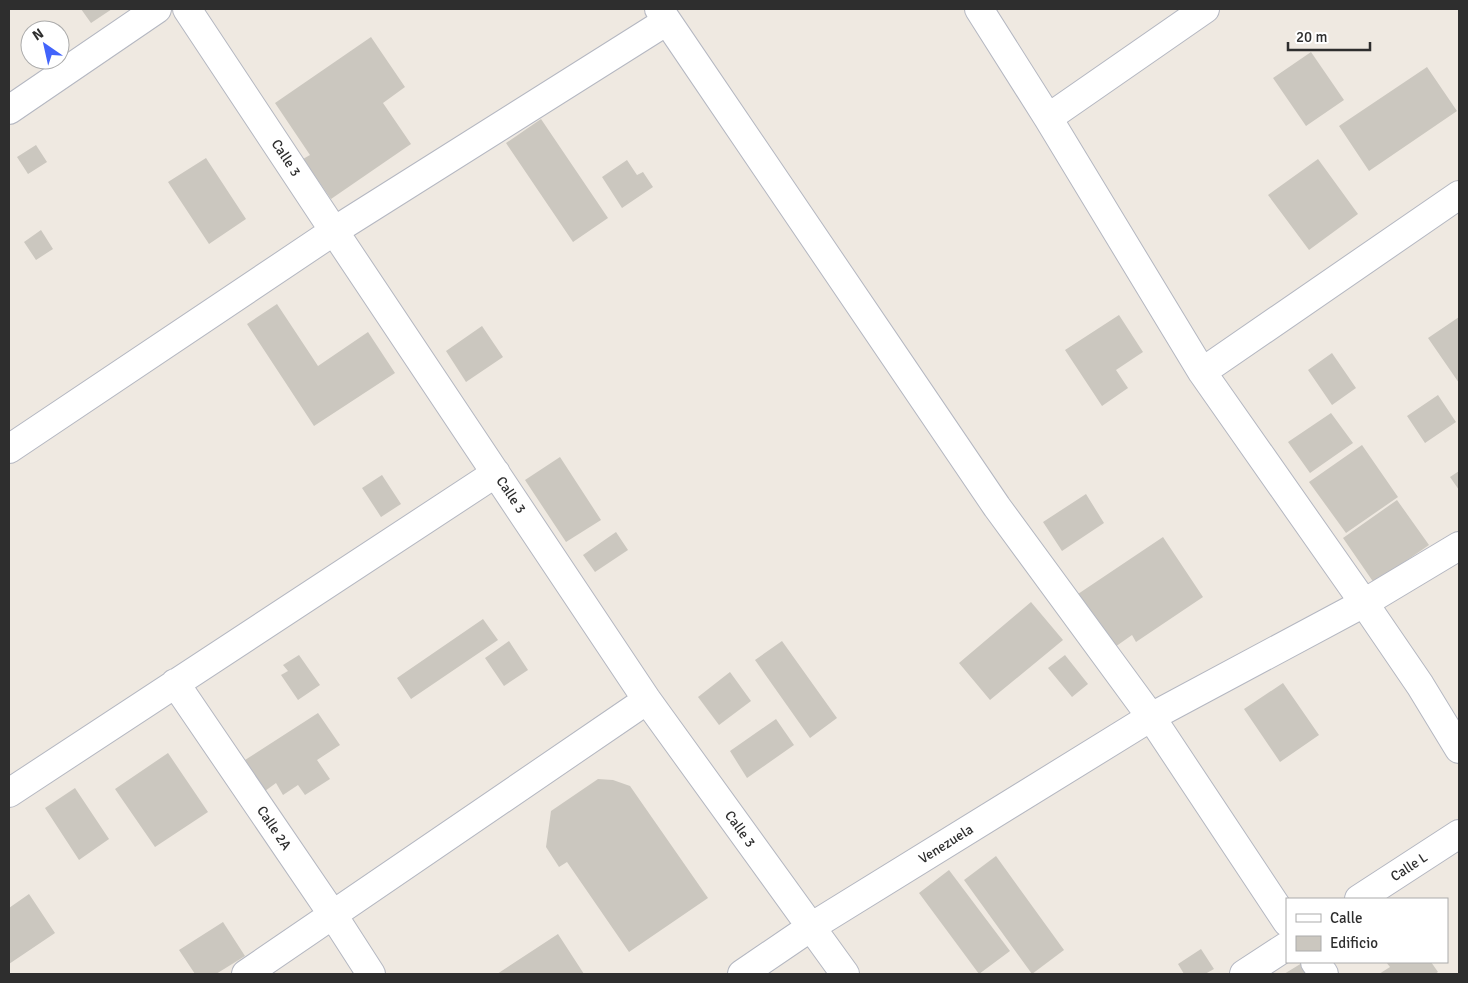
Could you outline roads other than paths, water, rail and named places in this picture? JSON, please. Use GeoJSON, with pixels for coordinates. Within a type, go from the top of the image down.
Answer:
{"type":"FeatureCollection","features":[{"type":"Feature","properties":{"kind":"street"},"geometry":{"type":"LineString","coordinates":[[9,110],[157,9]]}},
{"type":"Feature","properties":{"kind":"street","name":"Calle 3"},"geometry":{"type":"LineString","coordinates":[[187,9],[647,700],[845,974]]}},
{"type":"Feature","properties":{"kind":"street"},"geometry":{"type":"LineString","coordinates":[[979,9],[1048,118],[1202,372],[1420,685],[1459,749]]}},
{"type":"Feature","properties":{"kind":"street"},"geometry":{"type":"LineString","coordinates":[[1048,118],[1205,9]]}},
{"type":"Feature","properties":{"kind":"street"},"geometry":{"type":"LineString","coordinates":[[9,448],[334,231],[663,15],[998,507],[1151,717],[1286,920]]}},
{"type":"Feature","properties":{"kind":"street"},"geometry":{"type":"LineString","coordinates":[[1202,372],[1459,195]]}},
{"type":"Feature","properties":{"kind":"street"},"geometry":{"type":"LineString","coordinates":[[9,793],[496,473]]}},
{"type":"Feature","properties":{"kind":"street","name":"Venezuela"},"geometry":{"type":"LineString","coordinates":[[742,974],[811,928],[1151,717],[1364,603],[1459,546]]}},
{"type":"Feature","properties":{"kind":"street","name":"Calle 2A"},"geometry":{"type":"LineString","coordinates":[[175,683],[371,974]]}},
{"type":"Feature","properties":{"kind":"street"},"geometry":{"type":"LineString","coordinates":[[246,974],[647,700]]}},
{"type":"Feature","properties":{"kind":"street","name":"Calle L"},"geometry":{"type":"LineString","coordinates":[[1361,898],[1459,834]]}},
{"type":"Feature","properties":{"kind":"street"},"geometry":{"type":"LineString","coordinates":[[1244,974],[1286,947]]}},
{"type":"Feature","properties":{"kind":"street"},"geometry":{"type":"LineString","coordinates":[[1316,963],[1324,974]]}}]}
